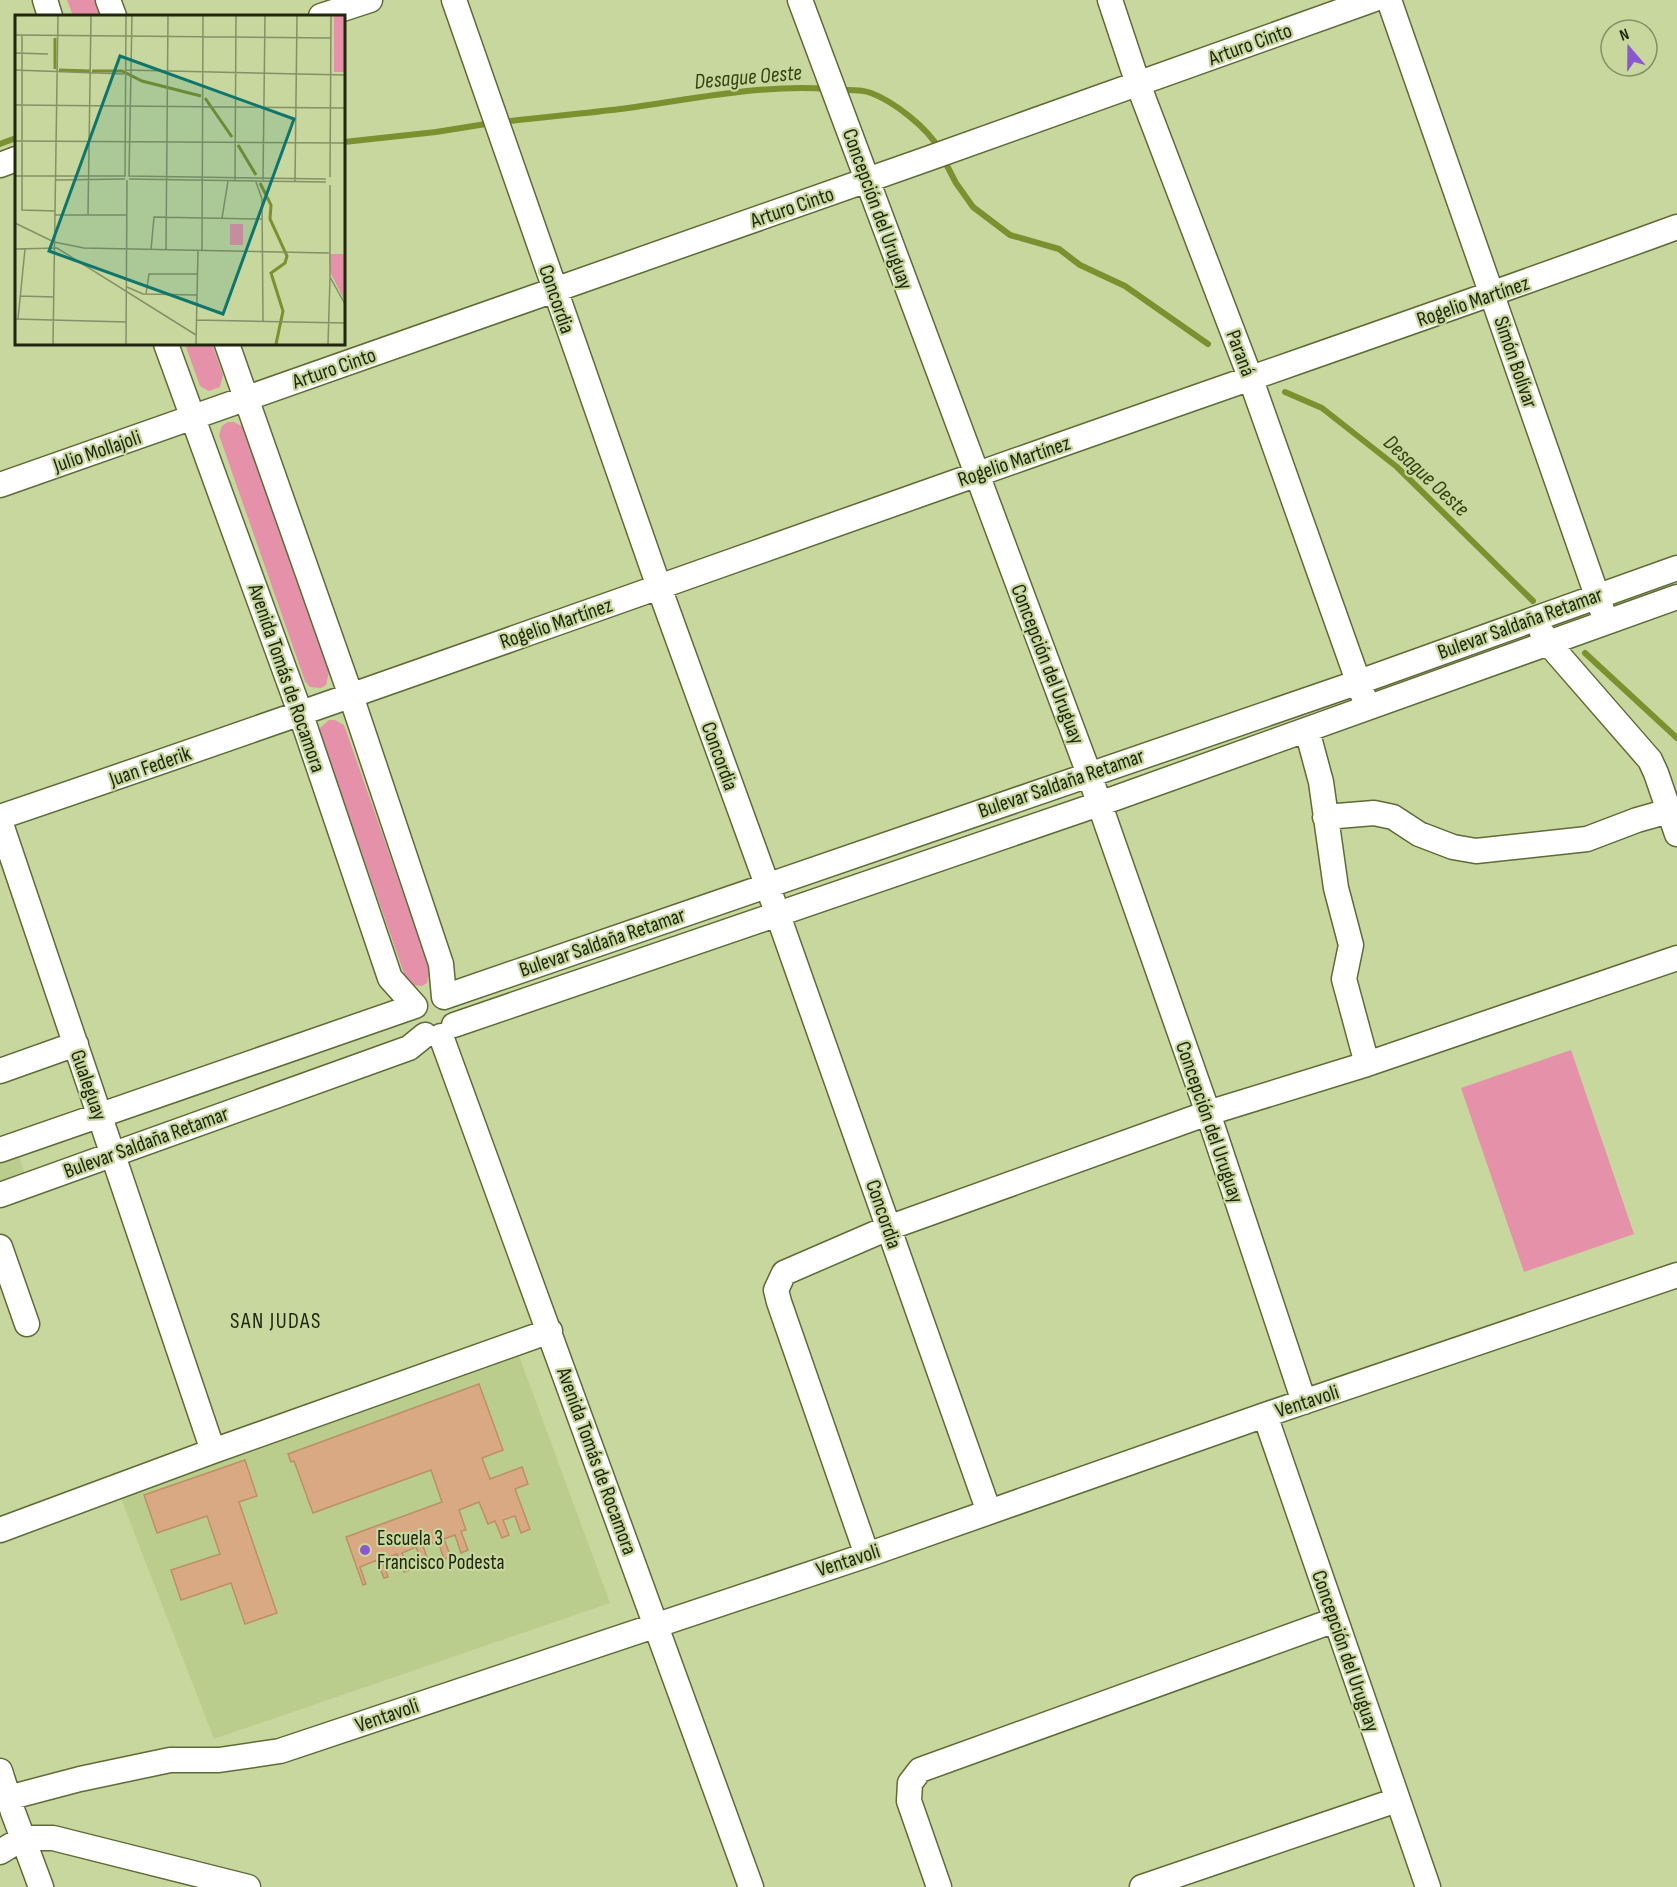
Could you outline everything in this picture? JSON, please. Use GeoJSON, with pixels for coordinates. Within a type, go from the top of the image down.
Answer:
{"type":"FeatureCollection","features":[{"type":"Feature","properties":{"kind":"street"},"geometry":{"type":"LineString","coordinates":[[45,0],[50,15]]}},
{"type":"Feature","properties":{"kind":"street"},"geometry":{"type":"LineString","coordinates":[[108,0],[114,15]]}},
{"type":"Feature","properties":{"kind":"street"},"geometry":{"type":"LineString","coordinates":[[324,15],[370,0]]}},
{"type":"Feature","properties":{"kind":"street","name":"Concordia"},"geometry":{"type":"LineString","coordinates":[[454,0],[554,291],[989,1512]]}},
{"type":"Feature","properties":{"kind":"street","name":"Concepción del Uruguay"},"geometry":{"type":"LineString","coordinates":[[800,0],[1089,774],[1208,1113],[1304,1402]]}},
{"type":"Feature","properties":{"kind":"street","name":"Paraná"},"geometry":{"type":"LineString","coordinates":[[1110,0],[1138,84],[1250,377],[1367,709]]}},
{"type":"Feature","properties":{"kind":"street","name":"Arturo Cinto"},"geometry":{"type":"LineString","coordinates":[[194,417],[1372,0]]}},
{"type":"Feature","properties":{"kind":"street","name":"Simón Bolívar"},"geometry":{"type":"LineString","coordinates":[[1389,0],[1606,621]]}},
{"type":"Feature","properties":{"kind":"street"},"geometry":{"type":"LineString","coordinates":[[0,165],[15,159]]}},
{"type":"Feature","properties":{"kind":"street","name":"Rogelio Martínez"},"geometry":{"type":"LineString","coordinates":[[301,715],[1677,227]]}},
{"type":"Feature","properties":{"kind":"street","name":"Avenida Tomás de Rocamora"},"geometry":{"type":"LineString","coordinates":[[166,345],[301,715],[390,978],[415,1006]]}},
{"type":"Feature","properties":{"kind":"street"},"geometry":{"type":"LineString","coordinates":[[227,345],[351,696],[441,964],[444,997],[451,1002],[456,1018],[440,1032],[414,1023],[415,1006]]}},
{"type":"Feature","properties":{"kind":"street","name":"Julio Mollajoli"},"geometry":{"type":"LineString","coordinates":[[0,485],[194,417]]}},
{"type":"Feature","properties":{"kind":"street","name":"Bulevar Saldaña Retamar"},"geometry":{"type":"LineString","coordinates":[[0,1150],[415,1006],[428,995],[436,994],[444,997],[1359,682],[1596,595],[1677,568]]}},
{"type":"Feature","properties":{"kind":"street","name":"Bulevar Saldaña Retamar"},"geometry":{"type":"LineString","coordinates":[[0,1195],[409,1048],[440,1032],[1099,804],[1677,597]]}},
{"type":"Feature","properties":{"kind":"street"},"geometry":{"type":"LineString","coordinates":[[1324,817],[1374,813],[1393,817],[1419,834],[1453,847],[1476,851],[1587,839],[1637,820],[1673,823],[1650,760],[1549,644],[1533,619]]}},
{"type":"Feature","properties":{"kind":"street","name":"Juan Federik"},"geometry":{"type":"LineString","coordinates":[[0,819],[301,715]]}},
{"type":"Feature","properties":{"kind":"street"},"geometry":{"type":"LineString","coordinates":[[1307,730],[1320,782],[1336,888],[1351,945],[1344,979],[1367,1064]]}},
{"type":"Feature","properties":{"kind":"street","name":"Gualeguay"},"geometry":{"type":"LineString","coordinates":[[0,819],[213,1451]]}},
{"type":"Feature","properties":{"kind":"street"},"geometry":{"type":"LineString","coordinates":[[867,1555],[776,1290],[784,1273],[888,1228],[1208,1113],[1367,1064],[1677,958]]}},
{"type":"Feature","properties":{"kind":"street","name":"Avenida Tomás de Rocamora"},"geometry":{"type":"LineString","coordinates":[[440,1032],[751,1887]]}},
{"type":"Feature","properties":{"kind":"street"},"geometry":{"type":"LineString","coordinates":[[0,1071],[76,1044]]}},
{"type":"Feature","properties":{"kind":"street"},"geometry":{"type":"LineString","coordinates":[[0,1247],[27,1324]]}},
{"type":"Feature","properties":{"kind":"street","name":"Ventavoli"},"geometry":{"type":"LineString","coordinates":[[4,1798],[170,1760],[219,1760],[280,1751],[867,1555],[1265,1415],[1677,1275]]}},
{"type":"Feature","properties":{"kind":"street"},"geometry":{"type":"LineString","coordinates":[[0,1530],[213,1451],[550,1331]]}},
{"type":"Feature","properties":{"kind":"street","name":"Concepción del Uruguay"},"geometry":{"type":"LineString","coordinates":[[1265,1415],[1428,1887]]}},
{"type":"Feature","properties":{"kind":"street"},"geometry":{"type":"LineString","coordinates":[[939,1887],[909,1801],[910,1783],[920,1770],[1335,1620]]}},
{"type":"Feature","properties":{"kind":"street"},"geometry":{"type":"LineString","coordinates":[[0,1771],[4,1798],[23,1838],[41,1887]]}},
{"type":"Feature","properties":{"kind":"street"},"geometry":{"type":"LineString","coordinates":[[1142,1887],[1397,1800]]}},
{"type":"Feature","properties":{"kind":"street"},"geometry":{"type":"LineString","coordinates":[[0,1852],[23,1838],[53,1838],[248,1887]]}},
{"type":"Feature","properties":{"kind":"shaded area"},"geometry":{"type":"Polygon","coordinates":[[[67,0],[95,0],[100,15],[73,15],[67,0]]]}},
{"type":"Feature","properties":{"kind":"shaded area"},"geometry":{"type":"Polygon","coordinates":[[[185,345],[212,345],[223,375],[220,387],[209,391],[200,386],[185,345]]]}},
{"type":"Feature","properties":{"kind":"shaded area"},"geometry":{"type":"Polygon","coordinates":[[[228,422],[234,422],[243,427],[329,672],[326,685],[321,688],[310,687],[305,681],[219,435],[222,426],[228,422]]]}},
{"type":"Feature","properties":{"kind":"shaded area"},"geometry":{"type":"Polygon","coordinates":[[[329,720],[335,720],[344,725],[430,970],[427,983],[422,986],[411,985],[406,979],[320,733],[320,728],[329,720]]]}},
{"type":"Feature","properties":{"kind":"shaded area"},"geometry":{"type":"Polygon","coordinates":[[[1571,1050],[1634,1234],[1524,1272],[1461,1088],[1571,1050]]]}},
{"type":"Feature","properties":{"kind":"shaded area"},"geometry":{"type":"Polygon","coordinates":[[[17,1150],[26,1178],[0,1187],[0,1156],[17,1150]]]}},
{"type":"Feature","properties":{"kind":"shaded area","name":"Escuela 3 Francisco Podesta"},"geometry":{"type":"Polygon","coordinates":[[[519,1356],[610,1603],[214,1739],[120,1496],[519,1356]]]}},
{"type":"Feature","properties":{"kind":"building"},"geometry":{"type":"Polygon","coordinates":[[[479,1384],[503,1450],[482,1458],[490,1479],[522,1467],[528,1484],[515,1489],[530,1529],[521,1533],[515,1516],[503,1520],[509,1535],[502,1538],[495,1521],[488,1524],[479,1502],[459,1510],[466,1530],[461,1531],[468,1550],[461,1553],[455,1535],[444,1539],[451,1557],[444,1559],[438,1541],[423,1546],[429,1563],[423,1565],[416,1547],[402,1553],[409,1570],[404,1572],[397,1554],[382,1560],[388,1577],[384,1578],[377,1560],[360,1567],[366,1584],[363,1585],[346,1537],[442,1502],[431,1470],[313,1513],[294,1461],[291,1462],[288,1454],[479,1384]]]}},
{"type":"Feature","properties":{"kind":"building"},"geometry":{"type":"Polygon","coordinates":[[[245,1460],[257,1496],[239,1502],[277,1613],[245,1624],[231,1583],[181,1600],[171,1570],[220,1554],[207,1516],[157,1533],[144,1495],[245,1460]]]}},
{"type":"Feature","properties":{"kind":"waterway","name":"Desague Oeste"},"geometry":{"type":"LineString","coordinates":[[502,122],[750,91],[828,89]]}},
{"type":"Feature","properties":{"kind":"waterway","name":"Desague Oeste"},"geometry":{"type":"LineString","coordinates":[[839,90],[867,92],[889,102],[918,124],[939,149]]}},
{"type":"Feature","properties":{"kind":"waterway","name":"Desague Oeste"},"geometry":{"type":"LineString","coordinates":[[345,142],[492,123]]}},
{"type":"Feature","properties":{"kind":"waterway","name":"Desague Oeste"},"geometry":{"type":"LineString","coordinates":[[0,144],[15,138]]}},
{"type":"Feature","properties":{"kind":"waterway","name":"Desague Oeste"},"geometry":{"type":"LineString","coordinates":[[943,158],[956,183],[973,207],[1010,235],[1059,249],[1080,265],[1125,286],[1208,344]]}},
{"type":"Feature","properties":{"kind":"waterway","name":"Desague Oeste"},"geometry":{"type":"LineString","coordinates":[[1285,392],[1322,408],[1397,467],[1533,601]]}},
{"type":"Feature","properties":{"kind":"waterway","name":"Desague Oeste"},"geometry":{"type":"LineString","coordinates":[[1585,653],[1677,738]]}},
{"type":"Feature","properties":{"kind":"place","name":"Escuela 3 Francisco Podesta"},"geometry":{"type":"Point","coordinates":[365,1550]}},
{"type":"Feature","properties":{"kind":"district","name":"SAN JUDAS"},"geometry":{"type":"Point","coordinates":[276,1320]}}]}
